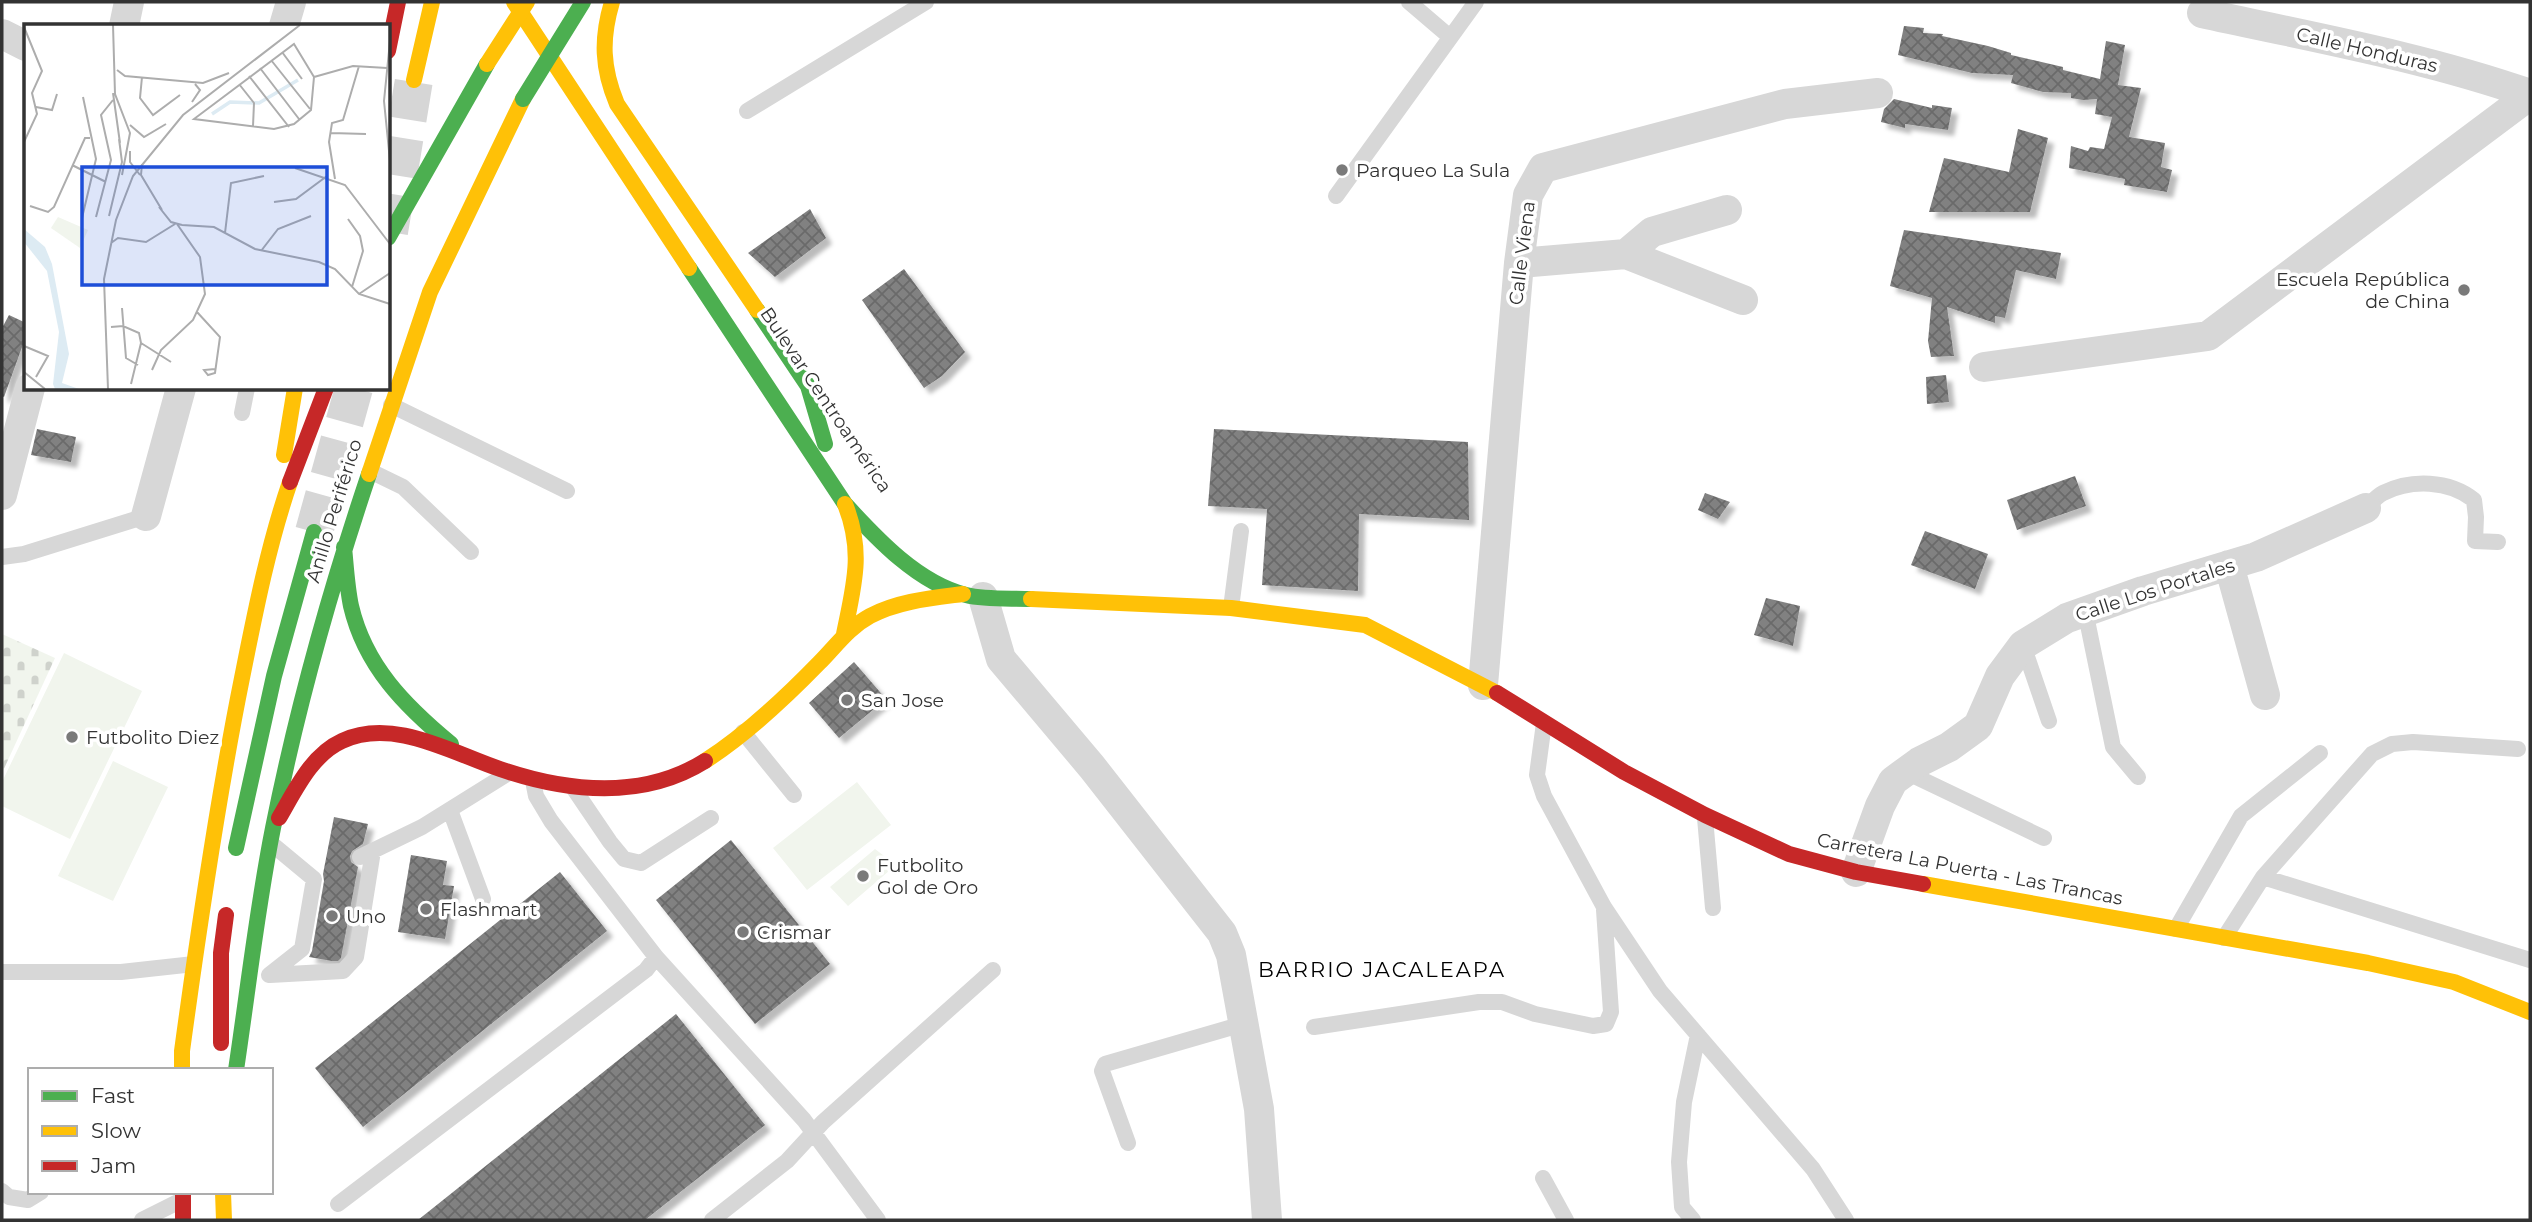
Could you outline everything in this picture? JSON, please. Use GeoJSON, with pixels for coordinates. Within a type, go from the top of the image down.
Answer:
{"type":"FeatureCollection","features":[{"type":"Feature","properties":{"kind":"main road"},"geometry":{"type":"LineString","coordinates":[[390,41],[398,2]]}},
{"type":"Feature","properties":{"kind":"main road"},"geometry":{"type":"LineString","coordinates":[[414,80],[432,2]]}},
{"type":"Feature","properties":{"kind":"main road"},"geometry":{"type":"LineString","coordinates":[[514,2],[845,504],[921,573],[971,590],[1031,598]]}},
{"type":"Feature","properties":{"kind":"main road"},"geometry":{"type":"LineString","coordinates":[[390,234],[487,64],[527,2]]}},
{"type":"Feature","properties":{"kind":"main road","name":"Anillo Periférico"},"geometry":{"type":"LineString","coordinates":[[236,1068],[272,836],[315,650],[368,470],[430,292],[523,99],[583,2]]}},
{"type":"Feature","properties":{"kind":"main road","name":"Bulevar Centroamérica"},"geometry":{"type":"LineString","coordinates":[[612,2],[603,40],[603,64],[617,104],[808,386],[829,449],[796,398]]}},
{"type":"Feature","properties":{"kind":"main road"},"geometry":{"type":"LineString","coordinates":[[545,12],[574,55]]}},
{"type":"Feature","properties":{"kind":"main road","name":"Bulevar Centroamérica"},"geometry":{"type":"LineString","coordinates":[[589,76],[781,374]]}},
{"type":"Feature","properties":{"kind":"main road"},"geometry":{"type":"LineString","coordinates":[[281,510],[285,442],[295,390]]}},
{"type":"Feature","properties":{"kind":"main road"},"geometry":{"type":"LineString","coordinates":[[182,1068],[182,1051],[214,821],[246,652],[281,510],[326,390]]}},
{"type":"Feature","properties":{"kind":"main road"},"geometry":{"type":"LineString","coordinates":[[844,634],[855,581],[857,553],[855,531],[845,504]]}},
{"type":"Feature","properties":{"kind":"main road"},"geometry":{"type":"LineString","coordinates":[[233,870],[239,829],[274,677],[314,532]]}},
{"type":"Feature","properties":{"kind":"main road"},"geometry":{"type":"LineString","coordinates":[[344,547],[353,615],[372,662],[398,699],[466,757]]}},
{"type":"Feature","properties":{"kind":"main road"},"geometry":{"type":"LineString","coordinates":[[272,836],[300,782],[319,756],[343,739],[370,733],[398,734],[533,779],[606,789],[661,782],[698,767],[743,732],[785,696],[844,634],[862,620],[891,608],[971,590],[1031,598]]}},
{"type":"Feature","properties":{"kind":"main road","name":"Carretera La Puerta - Las Trancas"},"geometry":{"type":"LineString","coordinates":[[1031,598],[1231,608],[1365,625],[1483,685],[1624,772],[1704,815],[1789,854],[1856,872],[2368,963],[2454,982],[2530,1012]]}},
{"type":"Feature","properties":{"kind":"main road"},"geometry":{"type":"LineString","coordinates":[[221,1068],[221,953],[229,898]]}},
{"type":"Feature","properties":{"kind":"main road"},"geometry":{"type":"LineString","coordinates":[[223,1194],[224,1220]]}},
{"type":"Feature","properties":{"kind":"main road"},"geometry":{"type":"LineString","coordinates":[[183,1196],[183,1220]]}},
{"type":"Feature","properties":{"kind":"street"},"geometry":{"type":"LineString","coordinates":[[124,24],[129,2]]}},
{"type":"Feature","properties":{"kind":"street"},"geometry":{"type":"LineString","coordinates":[[285,24],[292,2]]}},
{"type":"Feature","properties":{"kind":"street","name":"Calle Honduras"},"geometry":{"type":"LineString","coordinates":[[2202,13],[2403,57],[2530,94]]}},
{"type":"Feature","properties":{"kind":"street"},"geometry":{"type":"LineString","coordinates":[[2,34],[24,45]]}},
{"type":"Feature","properties":{"kind":"street","name":"Calle Viena"},"geometry":{"type":"LineString","coordinates":[[1483,685],[1519,263],[1528,195],[1543,168],[1785,104],[1878,93]]}},
{"type":"Feature","properties":{"kind":"street"},"geometry":{"type":"LineString","coordinates":[[1984,367],[2208,336],[2530,94]]}},
{"type":"Feature","properties":{"kind":"street"},"geometry":{"type":"LineString","coordinates":[[1626,254],[1652,232],[1727,210]]}},
{"type":"Feature","properties":{"kind":"street"},"geometry":{"type":"LineString","coordinates":[[1519,263],[1626,254],[1743,300]]}},
{"type":"Feature","properties":{"kind":"street"},"geometry":{"type":"LineString","coordinates":[[2,495],[29,390]]}},
{"type":"Feature","properties":{"kind":"street"},"geometry":{"type":"LineString","coordinates":[[146,516],[180,390]]}},
{"type":"Feature","properties":{"kind":"street","name":"Calle Los Portales"},"geometry":{"type":"LineString","coordinates":[[1856,872],[1880,806],[1893,781],[1978,726],[2000,676],[2023,645],[2067,618],[2256,557],[2366,508]]}},
{"type":"Feature","properties":{"kind":"street"},"geometry":{"type":"LineString","coordinates":[[2229,565],[2265,695]]}},
{"type":"Feature","properties":{"kind":"street"},"geometry":{"type":"LineString","coordinates":[[971,590],[1001,659],[1092,767],[1222,933],[1231,955],[1259,1110],[1267,1220]]}},
{"type":"Feature","properties":{"kind":"lane"},"geometry":{"type":"LineString","coordinates":[[747,111],[926,2]]}},
{"type":"Feature","properties":{"kind":"lane"},"geometry":{"type":"LineString","coordinates":[[1409,2],[1450,37]]}},
{"type":"Feature","properties":{"kind":"lane"},"geometry":{"type":"LineString","coordinates":[[1336,196],[1476,2]]}},
{"type":"Feature","properties":{"kind":"lane"},"geometry":{"type":"LineString","coordinates":[[242,413],[247,390]]}},
{"type":"Feature","properties":{"kind":"lane"},"geometry":{"type":"LineString","coordinates":[[391,405],[567,491]]}},
{"type":"Feature","properties":{"kind":"lane"},"geometry":{"type":"LineString","coordinates":[[368,470],[403,486],[471,552]]}},
{"type":"Feature","properties":{"kind":"lane"},"geometry":{"type":"LineString","coordinates":[[2366,508],[2381,494],[2409,485],[2441,484],[2462,490],[2473,500],[2476,517],[2475,541],[2498,542]]}},
{"type":"Feature","properties":{"kind":"lane"},"geometry":{"type":"LineString","coordinates":[[2,558],[24,554],[146,516]]}},
{"type":"Feature","properties":{"kind":"lane"},"geometry":{"type":"LineString","coordinates":[[1231,608],[1241,531]]}},
{"type":"Feature","properties":{"kind":"lane"},"geometry":{"type":"LineString","coordinates":[[2083,612],[2113,747],[2138,778]]}},
{"type":"Feature","properties":{"kind":"lane"},"geometry":{"type":"LineString","coordinates":[[2023,645],[2049,721]]}},
{"type":"Feature","properties":{"kind":"lane"},"geometry":{"type":"LineString","coordinates":[[1545,721],[1537,775],[1544,796],[1604,907],[1660,991],[1813,1170],[1846,1220]]}},
{"type":"Feature","properties":{"kind":"lane"},"geometry":{"type":"LineString","coordinates":[[743,732],[794,795]]}},
{"type":"Feature","properties":{"kind":"lane"},"geometry":{"type":"LineString","coordinates":[[2224,938],[2263,877],[2372,754],[2392,744],[2413,742],[2518,749]]}},
{"type":"Feature","properties":{"kind":"lane"},"geometry":{"type":"LineString","coordinates":[[2176,929],[2241,817],[2320,753]]}},
{"type":"Feature","properties":{"kind":"lane"},"geometry":{"type":"LineString","coordinates":[[270,975],[343,971],[356,957],[367,854],[422,827],[510,772]]}},
{"type":"Feature","properties":{"kind":"lane"},"geometry":{"type":"LineString","coordinates":[[1906,772],[2044,838]]}},
{"type":"Feature","properties":{"kind":"lane"},"geometry":{"type":"LineString","coordinates":[[533,779],[536,796],[551,821],[656,957],[804,1120],[878,1220]]}},
{"type":"Feature","properties":{"kind":"lane"},"geometry":{"type":"LineString","coordinates":[[570,784],[624,859],[640,863],[711,818]]}},
{"type":"Feature","properties":{"kind":"lane"},"geometry":{"type":"LineString","coordinates":[[450,810],[483,899]]}},
{"type":"Feature","properties":{"kind":"lane"},"geometry":{"type":"LineString","coordinates":[[1704,815],[1713,908]]}},
{"type":"Feature","properties":{"kind":"lane"},"geometry":{"type":"LineString","coordinates":[[248,992],[302,949],[319,877],[272,836]]}},
{"type":"Feature","properties":{"kind":"lane"},"geometry":{"type":"LineString","coordinates":[[2263,877],[2530,960]]}},
{"type":"Feature","properties":{"kind":"lane"},"geometry":{"type":"LineString","coordinates":[[1314,1027],[1479,1002],[1502,1002],[1535,1013],[1593,1026],[1606,1024],[1611,1012],[1604,907]]}},
{"type":"Feature","properties":{"kind":"lane"},"geometry":{"type":"LineString","coordinates":[[338,1204],[646,970],[656,957]]}},
{"type":"Feature","properties":{"kind":"lane"},"geometry":{"type":"LineString","coordinates":[[2,972],[121,972],[194,964]]}},
{"type":"Feature","properties":{"kind":"lane"},"geometry":{"type":"LineString","coordinates":[[712,1220],[787,1161],[812,1133],[993,970]]}},
{"type":"Feature","properties":{"kind":"lane"},"geometry":{"type":"LineString","coordinates":[[1128,1143],[1102,1071],[1105,1064],[1243,1024]]}},
{"type":"Feature","properties":{"kind":"lane"},"geometry":{"type":"LineString","coordinates":[[1693,1220],[1682,1207],[1679,1162],[1684,1101],[1698,1035]]}},
{"type":"Feature","properties":{"kind":"lane"},"geometry":{"type":"LineString","coordinates":[[1543,1178],[1566,1220]]}},
{"type":"Feature","properties":{"kind":"lane"},"geometry":{"type":"LineString","coordinates":[[2,1191],[9,1197],[28,1200],[38,1194]]}},
{"type":"Feature","properties":{"kind":"lane"},"geometry":{"type":"LineString","coordinates":[[142,1220],[183,1196]]}},
{"type":"Feature","properties":{"kind":"lane"},"geometry":{"type":"LineString","coordinates":[[171,1220],[183,1196]]}},
{"type":"Feature","properties":{"kind":"green space"},"geometry":{"type":"Polygon","coordinates":[[[2,634],[55,658],[2,773],[2,634]]]}},
{"type":"Feature","properties":{"kind":"green space","name":"Futbolito Diez"},"geometry":{"type":"Polygon","coordinates":[[[64,653],[142,691],[70,839],[2,806],[2,782],[64,653]]]}},
{"type":"Feature","properties":{"kind":"green space","name":"Futbolito Diez"},"geometry":{"type":"Polygon","coordinates":[[[113,761],[168,787],[113,901],[58,876],[113,761]]]}},
{"type":"Feature","properties":{"kind":"green space"},"geometry":{"type":"Polygon","coordinates":[[[857,782],[891,825],[807,890],[773,848],[857,782]]]}},
{"type":"Feature","properties":{"kind":"green space","name":"Futbolito Gol de Oro"},"geometry":{"type":"Polygon","coordinates":[[[875,849],[896,865],[848,906],[830,887],[875,849]]]}},
{"type":"Feature","properties":{"kind":"building"},"geometry":{"type":"Polygon","coordinates":[[[1904,26],[1924,28],[1923,33],[1943,34],[1942,36],[1988,46],[2011,55],[2100,79],[2106,41],[2125,45],[2118,85],[2141,88],[2129,137],[2165,143],[2161,167],[2172,170],[2167,192],[2124,185],[2125,179],[2069,168],[2071,146],[2088,151],[2090,147],[2104,149],[2112,117],[2095,114],[2097,99],[2071,98],[2071,93],[2043,92],[2011,83],[2013,75],[1972,73],[1898,55],[1904,26]]]}},
{"type":"Feature","properties":{"kind":"building"},"geometry":{"type":"Polygon","coordinates":[[[1894,99],[1932,108],[1932,105],[1952,108],[1948,130],[1905,124],[1905,128],[1881,122],[1884,109],[1894,99]]]}},
{"type":"Feature","properties":{"kind":"building"},"geometry":{"type":"Polygon","coordinates":[[[2018,129],[2048,138],[2030,212],[1929,212],[1944,158],[2009,172],[2018,129]]]}},
{"type":"Feature","properties":{"kind":"building"},"geometry":{"type":"Polygon","coordinates":[[[810,209],[826,238],[775,277],[748,253],[810,209]]]}},
{"type":"Feature","properties":{"kind":"building"},"geometry":{"type":"Polygon","coordinates":[[[1904,230],[2061,253],[2056,279],[2016,270],[2005,318],[1995,316],[1995,323],[1947,307],[1954,356],[1931,357],[1928,341],[1932,298],[1890,286],[1904,230]]]}},
{"type":"Feature","properties":{"kind":"building"},"geometry":{"type":"Polygon","coordinates":[[[904,269],[965,352],[942,376],[924,388],[862,300],[904,269]]]}},
{"type":"Feature","properties":{"kind":"building"},"geometry":{"type":"Polygon","coordinates":[[[9,315],[24,322],[24,342],[4,397],[2,396],[2,328],[9,315]]]}},
{"type":"Feature","properties":{"kind":"building"},"geometry":{"type":"Polygon","coordinates":[[[1946,375],[1949,402],[1927,404],[1926,377],[1946,375]]]}},
{"type":"Feature","properties":{"kind":"building"},"geometry":{"type":"Polygon","coordinates":[[[37,429],[76,437],[71,462],[31,455],[37,429]]]}},
{"type":"Feature","properties":{"kind":"building"},"geometry":{"type":"Polygon","coordinates":[[[1214,429],[1468,442],[1469,520],[1359,514],[1358,591],[1262,585],[1267,509],[1208,506],[1214,429]]]}},
{"type":"Feature","properties":{"kind":"building"},"geometry":{"type":"Polygon","coordinates":[[[2075,476],[2086,506],[2017,530],[2007,500],[2075,476]]]}},
{"type":"Feature","properties":{"kind":"building"},"geometry":{"type":"Polygon","coordinates":[[[1705,493],[1730,502],[1718,519],[1698,510],[1705,493]]]}},
{"type":"Feature","properties":{"kind":"building"},"geometry":{"type":"Polygon","coordinates":[[[1925,531],[1988,554],[1975,589],[1911,565],[1925,531]]]}},
{"type":"Feature","properties":{"kind":"building"},"geometry":{"type":"Polygon","coordinates":[[[1766,598],[1800,606],[1793,646],[1754,635],[1766,598]]]}},
{"type":"Feature","properties":{"kind":"building","name":"San Jose"},"geometry":{"type":"Polygon","coordinates":[[[854,662],[886,699],[839,738],[809,703],[854,662]]]}},
{"type":"Feature","properties":{"kind":"building","name":"Uno"},"geometry":{"type":"Polygon","coordinates":[[[334,817],[368,824],[363,844],[352,851],[350,856],[351,862],[358,867],[341,958],[338,961],[309,957],[334,817]]]}},
{"type":"Feature","properties":{"kind":"building","name":"Crismar"},"geometry":{"type":"Polygon","coordinates":[[[731,840],[830,964],[755,1024],[656,900],[731,840]]]}},
{"type":"Feature","properties":{"kind":"building","name":"Flashmart"},"geometry":{"type":"Polygon","coordinates":[[[411,855],[447,861],[443,885],[454,886],[445,939],[398,932],[411,855]]]}},
{"type":"Feature","properties":{"kind":"building"},"geometry":{"type":"Polygon","coordinates":[[[560,872],[607,931],[363,1127],[315,1068],[560,872]]]}},
{"type":"Feature","properties":{"kind":"building"},"geometry":{"type":"Polygon","coordinates":[[[676,1014],[765,1125],[645,1220],[418,1220],[676,1014]]]}},
{"type":"Feature","properties":{"kind":"tunnel"},"geometry":{"type":"LineString","coordinates":[[390,226],[414,80]]}},
{"type":"Feature","properties":{"kind":"tunnel"},"geometry":{"type":"LineString","coordinates":[[314,532],[353,390]]}},
{"type":"Feature","properties":{"kind":"traffic: fast"},"geometry":{"type":"LineString","coordinates":[[523,99],[583,2]]}},
{"type":"Feature","properties":{"kind":"traffic: fast"},"geometry":{"type":"LineString","coordinates":[[390,234],[487,64]]}},
{"type":"Feature","properties":{"kind":"traffic: fast"},"geometry":{"type":"LineString","coordinates":[[689,268],[845,504],[885,545],[915,570],[948,589],[982,598],[1031,599]]}},
{"type":"Feature","properties":{"kind":"traffic: fast"},"geometry":{"type":"LineString","coordinates":[[757,310],[808,386],[825,444]]}},
{"type":"Feature","properties":{"kind":"traffic: fast"},"geometry":{"type":"LineString","coordinates":[[236,1068],[262,888],[282,783],[315,650],[369,474]]}},
{"type":"Feature","properties":{"kind":"traffic: fast"},"geometry":{"type":"LineString","coordinates":[[236,848],[274,676],[314,532]]}},
{"type":"Feature","properties":{"kind":"traffic: fast"},"geometry":{"type":"LineString","coordinates":[[344,547],[351,606],[366,648],[403,699],[451,744]]}},
{"type":"Feature","properties":{"kind":"traffic: slow"},"geometry":{"type":"LineString","coordinates":[[414,80],[432,2]]}},
{"type":"Feature","properties":{"kind":"traffic: slow"},"geometry":{"type":"LineString","coordinates":[[514,2],[689,268]]}},
{"type":"Feature","properties":{"kind":"traffic: slow"},"geometry":{"type":"LineString","coordinates":[[487,64],[527,2]]}},
{"type":"Feature","properties":{"kind":"traffic: slow"},"geometry":{"type":"LineString","coordinates":[[612,2],[606,28],[605,53],[608,78],[617,104],[757,310]]}},
{"type":"Feature","properties":{"kind":"traffic: slow"},"geometry":{"type":"LineString","coordinates":[[369,474],[430,292],[523,99]]}},
{"type":"Feature","properties":{"kind":"traffic: slow"},"geometry":{"type":"LineString","coordinates":[[284,455],[295,390]]}},
{"type":"Feature","properties":{"kind":"traffic: slow"},"geometry":{"type":"LineString","coordinates":[[182,1068],[182,1051],[202,911],[233,725],[263,580],[290,482]]}},
{"type":"Feature","properties":{"kind":"traffic: slow"},"geometry":{"type":"LineString","coordinates":[[844,634],[854,584],[856,553],[851,521],[845,504]]}},
{"type":"Feature","properties":{"kind":"traffic: slow"},"geometry":{"type":"LineString","coordinates":[[705,761],[765,715],[862,621],[881,611],[904,604],[963,594]]}},
{"type":"Feature","properties":{"kind":"traffic: slow"},"geometry":{"type":"LineString","coordinates":[[1031,599],[1231,608],[1365,625],[1497,693]]}},
{"type":"Feature","properties":{"kind":"traffic: slow"},"geometry":{"type":"LineString","coordinates":[[1923,884],[2368,963],[2454,982],[2530,1012]]}},
{"type":"Feature","properties":{"kind":"traffic: slow"},"geometry":{"type":"LineString","coordinates":[[223,1194],[224,1220]]}},
{"type":"Feature","properties":{"kind":"traffic: jam"},"geometry":{"type":"LineString","coordinates":[[390,41],[398,2]]}},
{"type":"Feature","properties":{"kind":"traffic: jam"},"geometry":{"type":"LineString","coordinates":[[290,482],[325,390]]}},
{"type":"Feature","properties":{"kind":"traffic: jam"},"geometry":{"type":"LineString","coordinates":[[1497,693],[1624,772],[1705,815],[1789,854],[1856,872],[1923,884]]}},
{"type":"Feature","properties":{"kind":"traffic: jam"},"geometry":{"type":"LineString","coordinates":[[279,818],[298,785],[321,755],[342,741],[361,735],[402,735],[526,777],[578,787],[631,787],[656,782],[705,761]]}},
{"type":"Feature","properties":{"kind":"traffic: jam"},"geometry":{"type":"LineString","coordinates":[[221,1043],[221,953],[226,915]]}},
{"type":"Feature","properties":{"kind":"traffic: jam"},"geometry":{"type":"LineString","coordinates":[[183,1194],[183,1220]]}},
{"type":"Feature","properties":{"kind":"place","name":"Parqueo La Sula"},"geometry":{"type":"Point","coordinates":[1342,170]}},
{"type":"Feature","properties":{"kind":"place","name":"Escuela República de China"},"geometry":{"type":"Point","coordinates":[2464,290]}},
{"type":"Feature","properties":{"kind":"place","name":"San Jose"},"geometry":{"type":"Point","coordinates":[847,700]}},
{"type":"Feature","properties":{"kind":"place","name":"Futbolito Diez"},"geometry":{"type":"Point","coordinates":[72,737]}},
{"type":"Feature","properties":{"kind":"place","name":"Futbolito Gol de Oro"},"geometry":{"type":"Point","coordinates":[863,876]}},
{"type":"Feature","properties":{"kind":"place","name":"Flashmart"},"geometry":{"type":"Point","coordinates":[426,909]}},
{"type":"Feature","properties":{"kind":"place","name":"Uno"},"geometry":{"type":"Point","coordinates":[332,916]}},
{"type":"Feature","properties":{"kind":"place","name":"Crismar"},"geometry":{"type":"Point","coordinates":[743,932]}},
{"type":"Feature","properties":{"kind":"district","name":"BARRIO JACALEAPA"},"geometry":{"type":"Point","coordinates":[1382,969]}}]}
